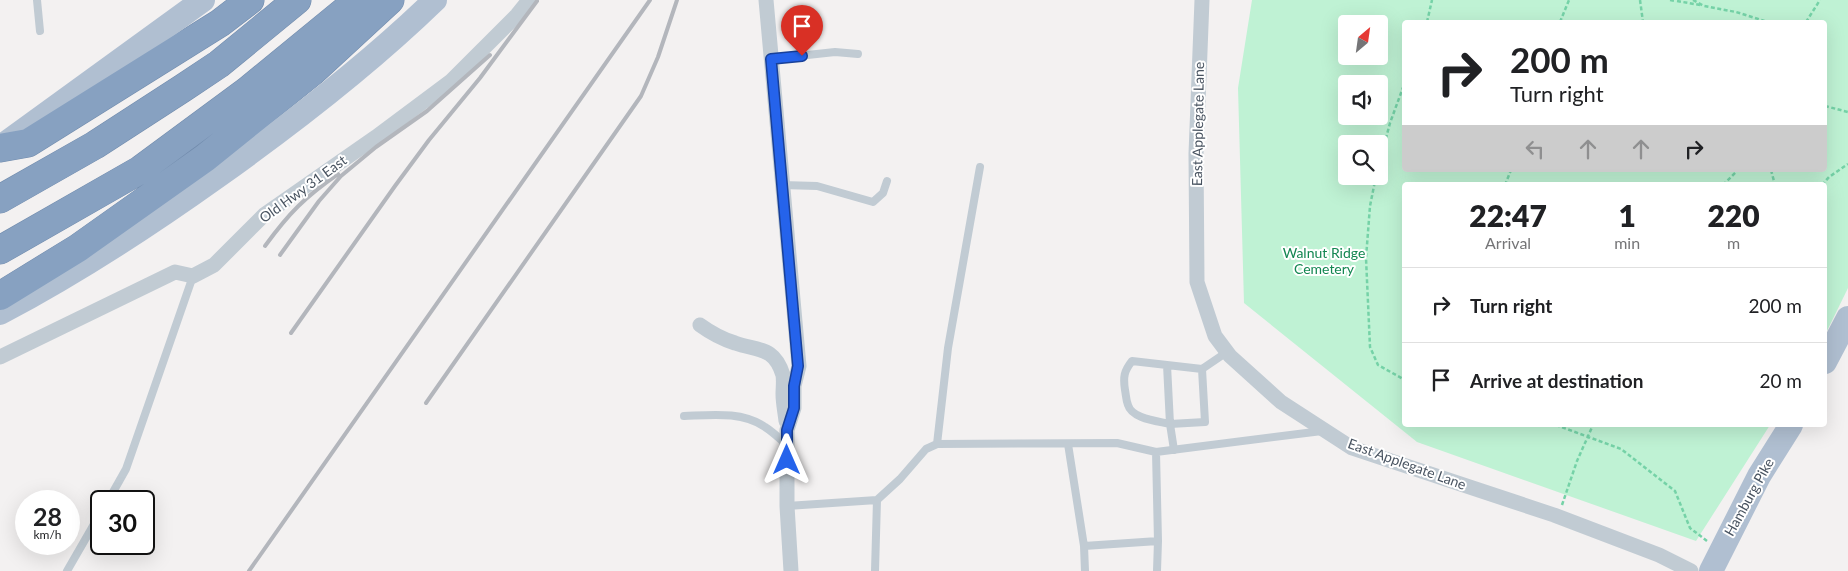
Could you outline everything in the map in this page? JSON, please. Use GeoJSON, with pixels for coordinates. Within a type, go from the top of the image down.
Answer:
{"type":"FeatureCollection","features":[{"type":"Feature","properties":{"kind":"highway"},"geometry":{"type":"LineString","coordinates":[[0,148],[28,143],[220,23],[250,0]]}},
{"type":"Feature","properties":{"kind":"highway"},"geometry":{"type":"LineString","coordinates":[[0,199],[95,145],[184,88],[219,64],[297,0]]}},
{"type":"Feature","properties":{"kind":"highway"},"geometry":{"type":"LineString","coordinates":[[0,250],[140,170],[247,92],[358,0]]}},
{"type":"Feature","properties":{"kind":"highway"},"geometry":{"type":"LineString","coordinates":[[0,296],[78,248],[205,158],[312,72],[390,0]]}},
{"type":"Feature","properties":{"kind":"main road"},"geometry":{"type":"LineString","coordinates":[[0,148],[203,0]]}},
{"type":"Feature","properties":{"kind":"main road"},"geometry":{"type":"LineString","coordinates":[[0,313],[27,299],[150,224],[279,133],[396,38],[436,0]]}},
{"type":"Feature","properties":{"kind":"main road"},"geometry":{"type":"LineString","coordinates":[[1827,358],[1848,318]]}},
{"type":"Feature","properties":{"kind":"main road","name":"Hamburg Pike"},"geometry":{"type":"LineString","coordinates":[[1716,562],[1759,476],[1790,427]]}},
{"type":"Feature","properties":{"kind":"street","name":"Old Hwy 31 East"},"geometry":{"type":"LineString","coordinates":[[193,276],[214,265],[264,215],[376,137],[451,81],[517,15],[529,0]]}},
{"type":"Feature","properties":{"kind":"street"},"geometry":{"type":"LineString","coordinates":[[766,0],[798,366],[794,386],[794,408],[787,438]]}},
{"type":"Feature","properties":{"kind":"street","name":"East Applegate Lane"},"geometry":{"type":"LineString","coordinates":[[1202,0],[1196,154],[1197,282],[1215,336],[1227,352],[1282,402],[1352,448],[1558,516],[1659,555],[1691,571]]}},
{"type":"Feature","properties":{"kind":"street"},"geometry":{"type":"LineString","coordinates":[[0,357],[175,272],[193,276]]}},
{"type":"Feature","properties":{"kind":"street"},"geometry":{"type":"LineString","coordinates":[[700,325],[736,344],[766,350],[778,363],[783,377],[787,438],[787,506],[791,571]]}},
{"type":"Feature","properties":{"kind":"lane"},"geometry":{"type":"LineString","coordinates":[[37,0],[40,31]]}},
{"type":"Feature","properties":{"kind":"lane"},"geometry":{"type":"LineString","coordinates":[[771,59],[835,52],[858,54]]}},
{"type":"Feature","properties":{"kind":"lane"},"geometry":{"type":"LineString","coordinates":[[937,444],[948,348],[980,167]]}},
{"type":"Feature","properties":{"kind":"lane"},"geometry":{"type":"LineString","coordinates":[[782,185],[817,186],[873,202],[883,193],[887,181]]}},
{"type":"Feature","properties":{"kind":"lane"},"geometry":{"type":"LineString","coordinates":[[114,490],[126,469],[193,276]]}},
{"type":"Feature","properties":{"kind":"lane"},"geometry":{"type":"LineString","coordinates":[[1202,369],[1205,422],[1170,424],[1142,417],[1128,407],[1123,377],[1126,368],[1132,361],[1202,369],[1227,352]]}},
{"type":"Feature","properties":{"kind":"lane"},"geometry":{"type":"LineString","coordinates":[[1167,365],[1170,424],[1174,450]]}},
{"type":"Feature","properties":{"kind":"lane"},"geometry":{"type":"LineString","coordinates":[[684,416],[725,415],[744,418],[787,438]]}},
{"type":"Feature","properties":{"kind":"lane"},"geometry":{"type":"LineString","coordinates":[[787,506],[877,500],[900,479],[926,449],[937,444],[1117,443],[1156,452],[1324,431]]}},
{"type":"Feature","properties":{"kind":"lane"},"geometry":{"type":"LineString","coordinates":[[1068,444],[1084,546],[1085,571]]}},
{"type":"Feature","properties":{"kind":"lane"},"geometry":{"type":"LineString","coordinates":[[1156,452],[1157,571]]}},
{"type":"Feature","properties":{"kind":"lane"},"geometry":{"type":"LineString","coordinates":[[875,571],[877,500]]}},
{"type":"Feature","properties":{"kind":"lane"},"geometry":{"type":"LineString","coordinates":[[67,571],[90,531]]}},
{"type":"Feature","properties":{"kind":"lane"},"geometry":{"type":"LineString","coordinates":[[1084,546],[1158,541]]}},
{"type":"Feature","properties":{"kind":"path"},"geometry":{"type":"LineString","coordinates":[[1427,20],[1432,0]]}},
{"type":"Feature","properties":{"kind":"path"},"geometry":{"type":"LineString","coordinates":[[1561,20],[1569,0]]}},
{"type":"Feature","properties":{"kind":"path"},"geometry":{"type":"LineString","coordinates":[[1640,0],[1643,20]]}},
{"type":"Feature","properties":{"kind":"path"},"geometry":{"type":"LineString","coordinates":[[1670,0],[1736,12],[1762,20]]}},
{"type":"Feature","properties":{"kind":"path"},"geometry":{"type":"LineString","coordinates":[[1693,0],[1704,6]]}},
{"type":"Feature","properties":{"kind":"path"},"geometry":{"type":"LineString","coordinates":[[1807,20],[1820,0]]}},
{"type":"Feature","properties":{"kind":"path"},"geometry":{"type":"LineString","coordinates":[[1387,135],[1402,90]]}},
{"type":"Feature","properties":{"kind":"path"},"geometry":{"type":"LineString","coordinates":[[1827,107],[1848,112]]}},
{"type":"Feature","properties":{"kind":"path"},"geometry":{"type":"LineString","coordinates":[[1825,182],[1848,164]]}},
{"type":"Feature","properties":{"kind":"path"},"geometry":{"type":"LineString","coordinates":[[1726,182],[1736,172]]}},
{"type":"Feature","properties":{"kind":"path"},"geometry":{"type":"LineString","coordinates":[[1374,185],[1370,206],[1366,258],[1370,347],[1378,365],[1402,378]]}},
{"type":"Feature","properties":{"kind":"path"},"geometry":{"type":"LineString","coordinates":[[1562,427],[1621,449],[1675,491],[1690,528],[1716,562]]}},
{"type":"Feature","properties":{"kind":"path"},"geometry":{"type":"LineString","coordinates":[[1558,516],[1577,461],[1592,427]]}},
{"type":"Feature","properties":{"kind":"green space","name":"Walnut Ridge Cemetery"},"geometry":{"type":"Polygon","coordinates":[[[1252,0],[1848,0],[1848,288],[1827,331],[1827,182],[1402,182],[1402,427],[1769,427],[1696,541],[1417,442],[1244,303],[1238,88],[1252,0]]]}},
{"type":"Feature","properties":{"kind":"railway"},"geometry":{"type":"LineString","coordinates":[[249,571],[650,0]]}},
{"type":"Feature","properties":{"kind":"railway"},"geometry":{"type":"LineString","coordinates":[[426,403],[641,96],[658,57],[677,0]]}},
{"type":"Feature","properties":{"kind":"railway"},"geometry":{"type":"LineString","coordinates":[[291,333],[429,140],[480,78],[537,1]]}},
{"type":"Feature","properties":{"kind":"railway"},"geometry":{"type":"LineString","coordinates":[[280,255],[319,201],[341,176],[376,147],[427,111],[490,55]]}},
{"type":"Feature","properties":{"kind":"railway"},"geometry":{"type":"LineString","coordinates":[[265,246],[298,206],[338,174]]}},
{"type":"Feature","properties":{"kind":"route"},"geometry":{"type":"LineString","coordinates":[[787,460],[787,430],[794,408],[794,386],[798,366],[771,59],[802,56]]}}]}
